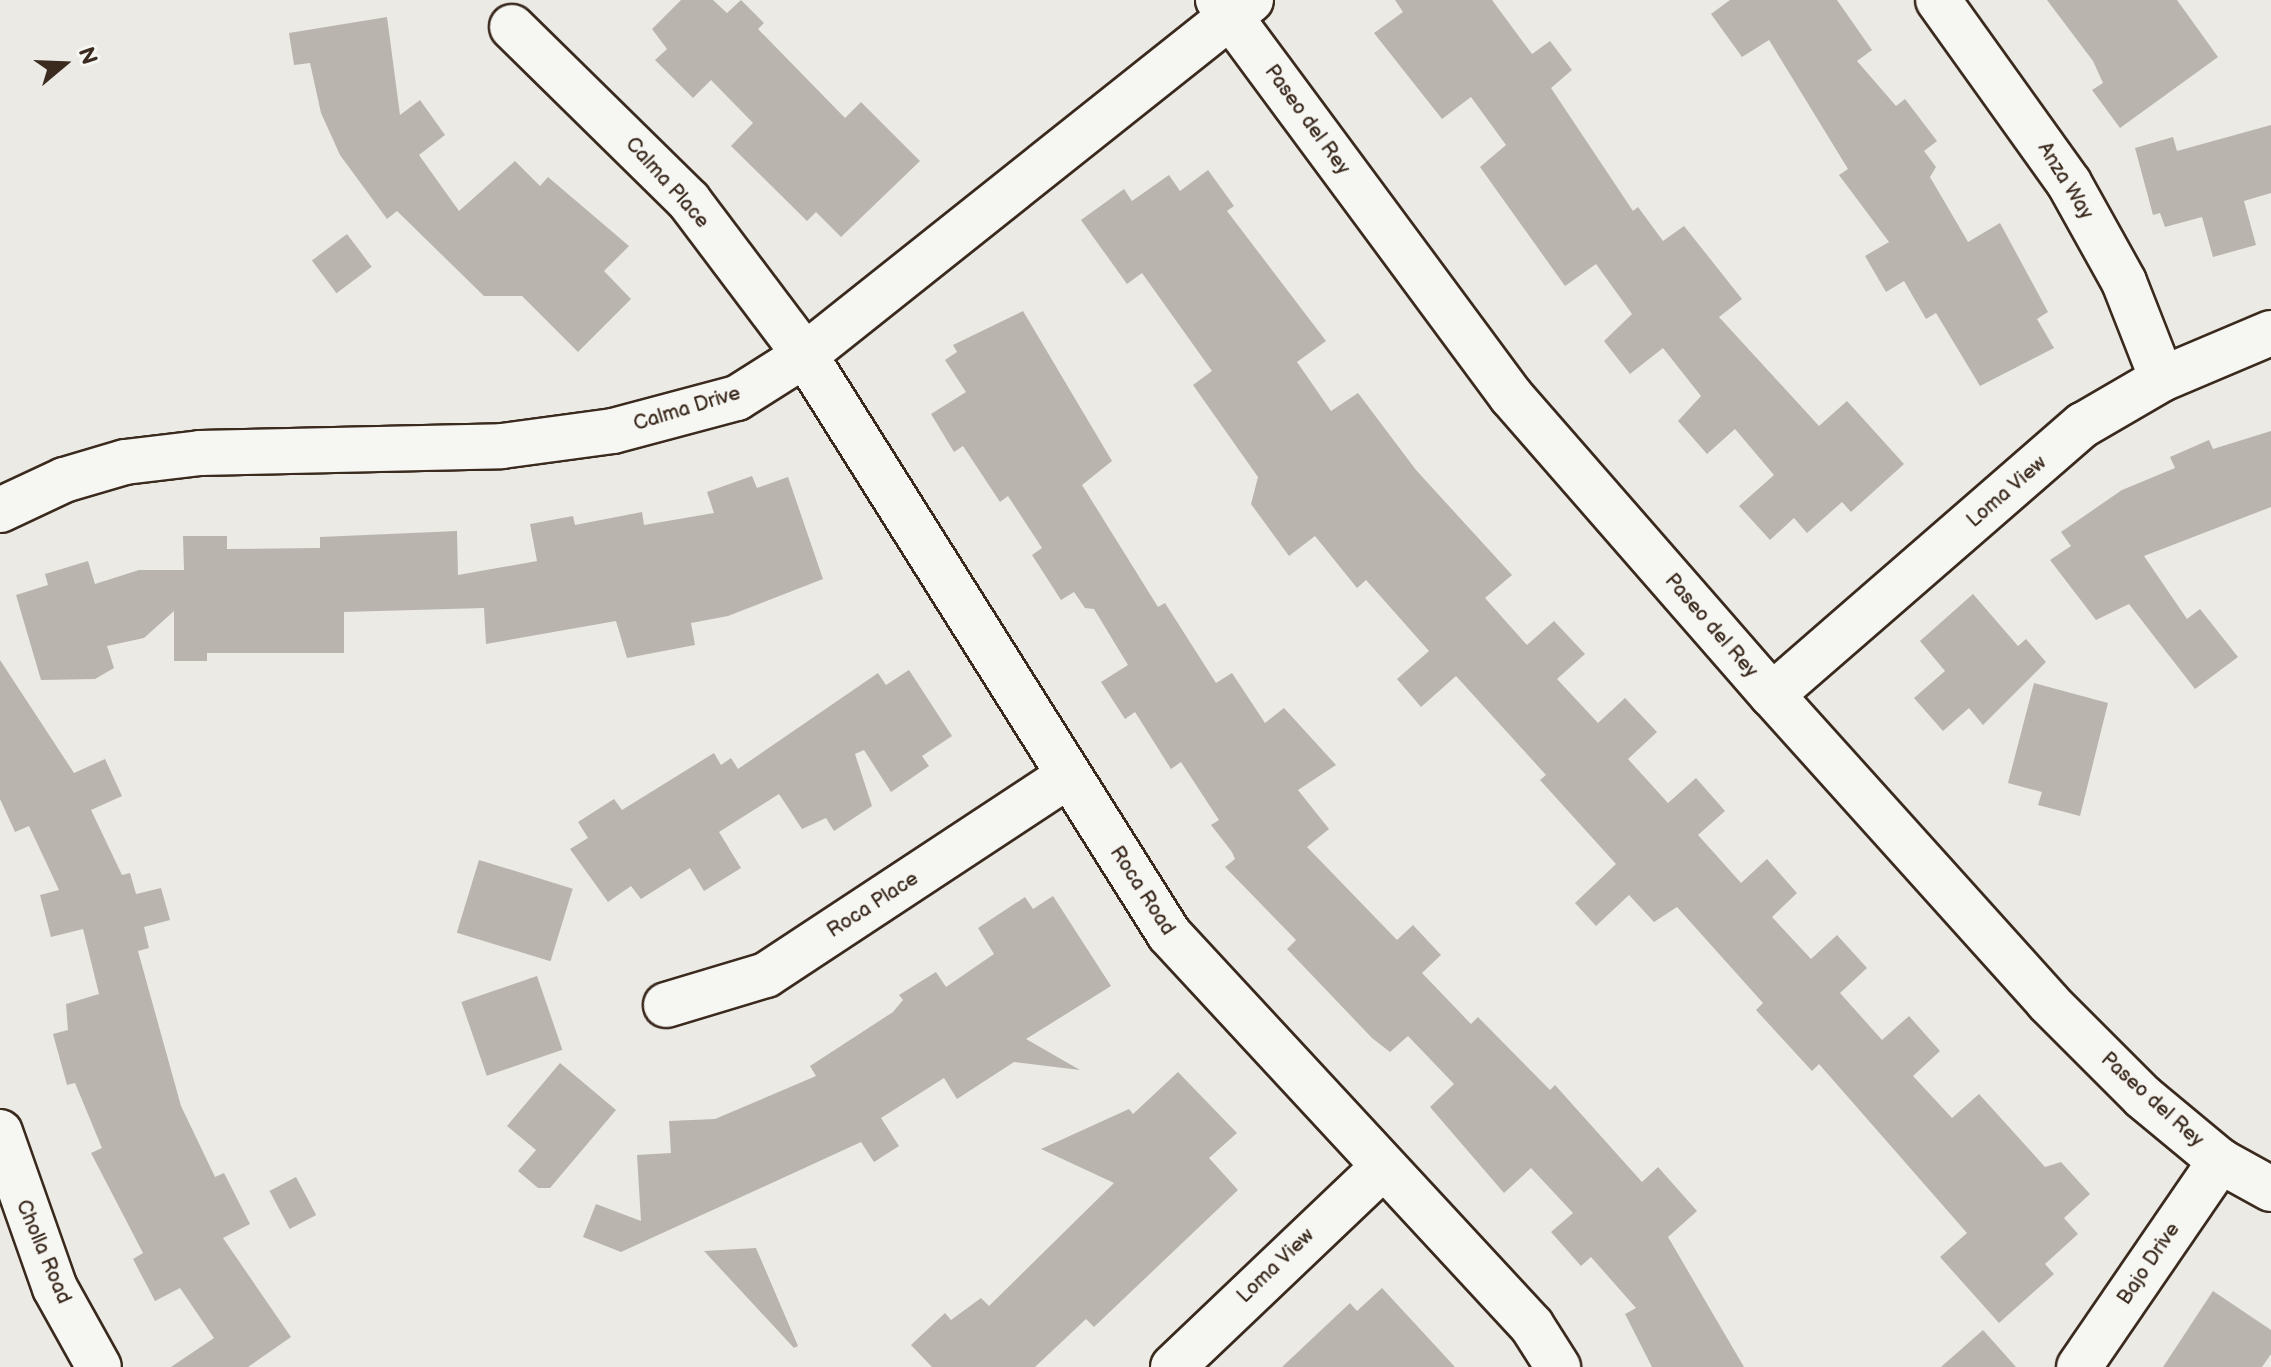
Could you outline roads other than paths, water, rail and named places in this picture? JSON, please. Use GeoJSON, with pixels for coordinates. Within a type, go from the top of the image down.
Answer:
{"type":"FeatureCollection","features":[{"type":"Feature","properties":{"kind":"street","name":"Anza Way"},"geometry":{"type":"LineString","coordinates":[[1938,0],[2069,183],[2124,282],[2162,379]]}},
{"type":"Feature","properties":{"kind":"street","name":"Calma Drive"},"geometry":{"type":"LineString","coordinates":[[0,510],[64,480],[140,460],[200,453],[502,446],[613,431],[737,398],[805,355],[1233,5]]}},
{"type":"Feature","properties":{"kind":"street","name":"Paseo del Rey"},"geometry":{"type":"LineString","coordinates":[[1233,5],[1511,396],[1772,695],[2048,1002],[2143,1097],[2220,1161],[2271,1189]]}},
{"type":"Feature","properties":{"kind":"street","name":"Calma Place"},"geometry":{"type":"LineString","coordinates":[[512,27],[689,201],[805,355]]}},
{"type":"Feature","properties":{"kind":"street","name":"Loma View"},"geometry":{"type":"LineString","coordinates":[[1772,695],[2083,425],[2162,379],[2271,333]]}},
{"type":"Feature","properties":{"kind":"street","name":"Roca Road"},"geometry":{"type":"LineString","coordinates":[[805,355],[1066,777],[1169,934],[1382,1168],[1532,1326],[1558,1367]]}},
{"type":"Feature","properties":{"kind":"street","name":"Roca Place"},"geometry":{"type":"LineString","coordinates":[[666,1005],[766,975],[1066,777]]}},
{"type":"Feature","properties":{"kind":"street","name":"Cholla Road"},"geometry":{"type":"LineString","coordinates":[[0,1132],[55,1288],[99,1367]]}},
{"type":"Feature","properties":{"kind":"street","name":"Bajo Drive"},"geometry":{"type":"LineString","coordinates":[[2079,1367],[2220,1161]]}},
{"type":"Feature","properties":{"kind":"street","name":"Loma View"},"geometry":{"type":"LineString","coordinates":[[1173,1367],[1382,1168]]}}]}
